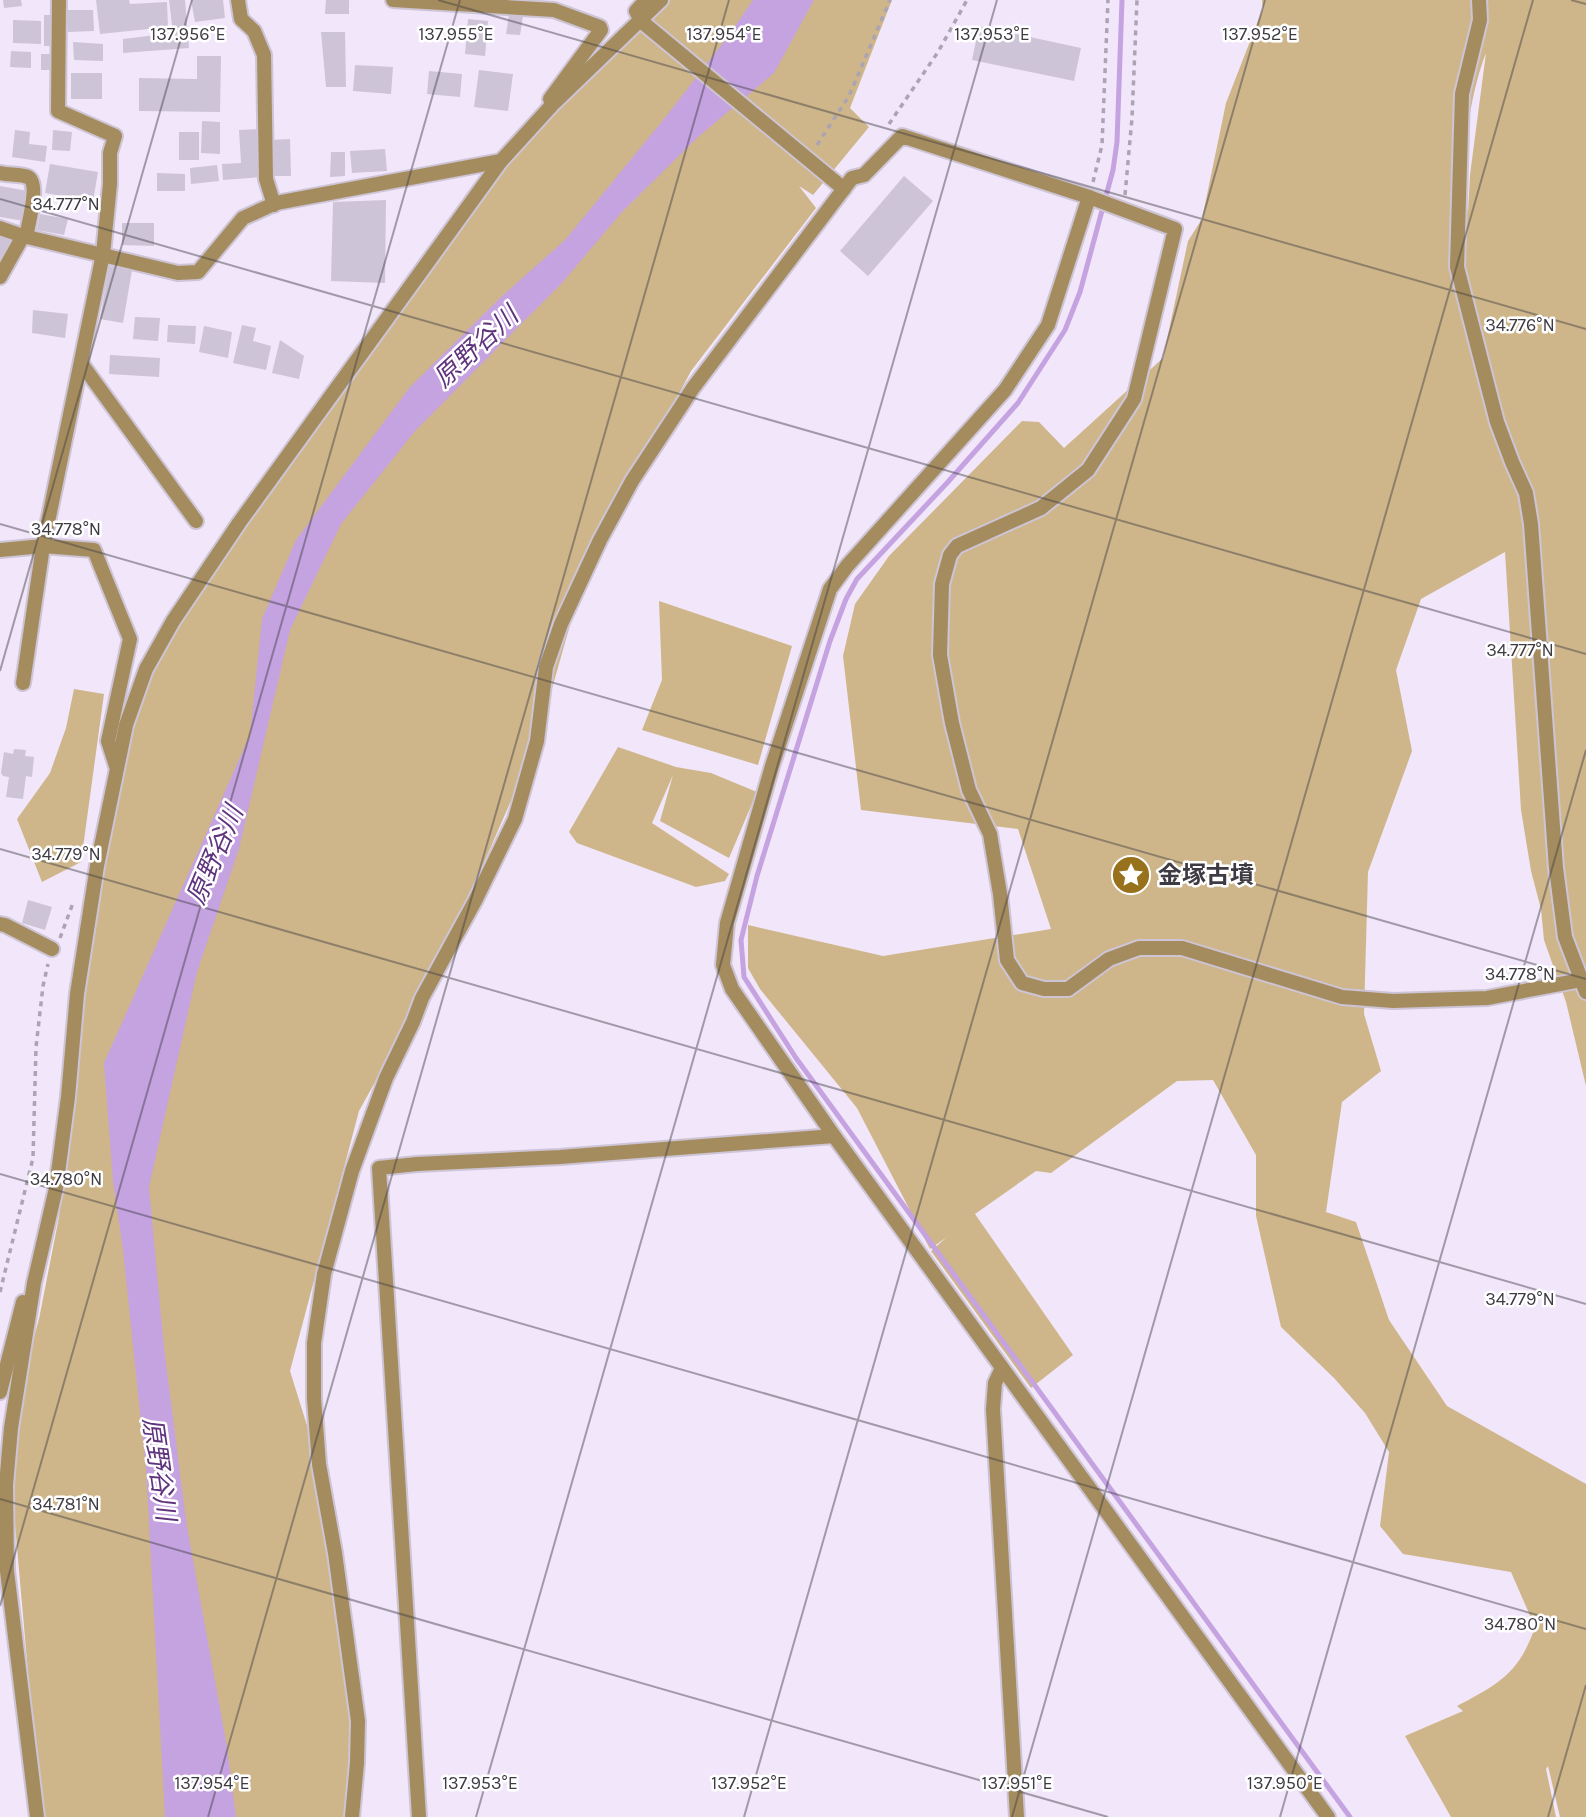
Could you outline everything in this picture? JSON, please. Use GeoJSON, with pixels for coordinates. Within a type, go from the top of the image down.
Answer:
{"type":"FeatureCollection","features":[{"type":"Feature","properties":{"kind":"street"},"geometry":{"type":"LineString","coordinates":[[23,683],[43,546],[103,254],[110,184],[110,153],[115,136],[58,111],[59,0]]}},
{"type":"Feature","properties":{"kind":"street"},"geometry":{"type":"LineString","coordinates":[[238,0],[241,19],[254,32],[264,55],[267,179],[274,205]]}},
{"type":"Feature","properties":{"kind":"street"},"geometry":{"type":"LineString","coordinates":[[393,0],[554,10],[600,27],[601,30],[550,97],[550,107]]}},
{"type":"Feature","properties":{"kind":"street"},"geometry":{"type":"LineString","coordinates":[[646,0],[636,11],[654,33],[844,189]]}},
{"type":"Feature","properties":{"kind":"street"},"geometry":{"type":"LineString","coordinates":[[37,1817],[7,1571],[6,1485],[11,1428],[40,1257],[56,1188],[68,1097],[77,993],[97,866],[126,725],[146,669],[173,621],[247,512],[501,160],[550,107],[660,0]]}},
{"type":"Feature","properties":{"kind":"street"},"geometry":{"type":"LineString","coordinates":[[352,1817],[358,1721],[335,1553],[319,1464],[314,1399],[314,1343],[324,1274],[352,1171],[386,1079],[422,998],[516,819],[537,741],[545,667],[561,624],[600,540],[632,481],[693,388],[852,178],[863,175],[902,136],[1089,197],[1175,229],[1134,399],[1088,470],[1041,508],[957,546],[950,555],[942,584],[940,655],[952,723],[970,790],[990,834],[1007,960],[1022,983],[1044,989],[1068,989],[1109,959],[1139,948],[1182,948],[1342,997],[1393,1001],[1487,998],[1583,986],[1565,937],[1556,868],[1527,493],[1497,422],[1457,267],[1462,94],[1480,19],[1479,0]]}},
{"type":"Feature","properties":{"kind":"street"},"geometry":{"type":"LineString","coordinates":[[0,228],[25,237],[178,272],[198,272],[243,218],[274,205],[501,160]]}},
{"type":"Feature","properties":{"kind":"street"},"geometry":{"type":"LineString","coordinates":[[0,173],[29,178],[33,182],[34,193],[25,237],[0,277]]}},
{"type":"Feature","properties":{"kind":"street"},"geometry":{"type":"LineString","coordinates":[[1089,197],[1048,325],[1005,390],[847,566],[830,589],[772,766],[727,923],[723,965],[732,989],[834,1136],[1328,1817]]}},
{"type":"Feature","properties":{"kind":"street"},"geometry":{"type":"LineString","coordinates":[[80,363],[196,521]]}},
{"type":"Feature","properties":{"kind":"street"},"geometry":{"type":"LineString","coordinates":[[0,550],[43,546],[94,550],[130,639],[108,741],[117,771]]}},
{"type":"Feature","properties":{"kind":"street"},"geometry":{"type":"LineString","coordinates":[[0,925],[52,949]]}},
{"type":"Feature","properties":{"kind":"street"},"geometry":{"type":"LineString","coordinates":[[419,1817],[379,1168],[834,1136]]}},
{"type":"Feature","properties":{"kind":"street"},"geometry":{"type":"LineString","coordinates":[[0,1392],[22,1303],[40,1257]]}},
{"type":"Feature","properties":{"kind":"street"},"geometry":{"type":"LineString","coordinates":[[1002,1368],[995,1383],[993,1409],[1017,1817]]}},
{"type":"Feature","properties":{"kind":"path"},"geometry":{"type":"LineString","coordinates":[[805,156],[849,96],[890,0]]}},
{"type":"Feature","properties":{"kind":"path"},"geometry":{"type":"LineString","coordinates":[[882,134],[938,52],[967,0]]}},
{"type":"Feature","properties":{"kind":"path"},"geometry":{"type":"LineString","coordinates":[[1089,197],[1102,145],[1108,0]]}},
{"type":"Feature","properties":{"kind":"path"},"geometry":{"type":"LineString","coordinates":[[1124,211],[1132,118],[1137,0]]}},
{"type":"Feature","properties":{"kind":"path"},"geometry":{"type":"LineString","coordinates":[[0,1292],[33,1158],[36,1047],[43,986],[52,949],[62,936],[75,898]]}},
{"type":"Feature","properties":{"kind":"shaded area"},"geometry":{"type":"Polygon","coordinates":[[[666,0],[892,0],[850,108],[869,127],[813,195],[799,186],[816,208],[691,371],[586,569],[537,741],[438,968],[359,1111],[290,1371],[319,1464],[357,1729],[352,1817],[37,1817],[13,1502],[14,1410],[39,1319],[59,1217],[83,996],[115,781],[140,687],[188,598],[501,161],[666,0]]]}},
{"type":"Feature","properties":{"kind":"shaded area"},"geometry":{"type":"Polygon","coordinates":[[[1262,0],[1586,0],[1586,1086],[1566,1002],[1544,940],[1541,909],[1531,871],[1521,810],[1505,552],[1421,599],[1396,670],[1412,751],[1368,872],[1364,1014],[1381,1071],[1342,1102],[1326,1212],[1356,1222],[1389,1320],[1447,1406],[1586,1484],[1586,1817],[1560,1817],[1548,1766],[1546,1769],[1556,1817],[1451,1817],[1405,1736],[1463,1711],[1457,1706],[1505,1676],[1522,1656],[1535,1627],[1511,1572],[1403,1554],[1380,1526],[1389,1452],[1365,1413],[1334,1378],[1281,1327],[1256,1216],[1256,1155],[1213,1080],[1177,1081],[1051,1173],[1036,1171],[975,1214],[1073,1355],[1031,1388],[931,1251],[947,1237],[930,1249],[857,1108],[760,989],[748,968],[748,925],[883,956],[1051,929],[1018,829],[861,810],[843,656],[855,604],[889,556],[1022,421],[1039,422],[1064,448],[1163,358],[1188,241],[1202,219],[1226,103],[1263,8],[1262,0]],[[1486,53],[1475,89],[1467,132],[1464,175],[1468,212],[1470,175],[1486,53]]]}},
{"type":"Feature","properties":{"kind":"shaded area"},"geometry":{"type":"Polygon","coordinates":[[[659,601],[792,646],[758,765],[642,730],[662,680],[659,601]]]}},
{"type":"Feature","properties":{"kind":"shaded area"},"geometry":{"type":"Polygon","coordinates":[[[74,689],[104,694],[81,862],[42,882],[17,819],[50,773],[66,728],[74,689]]]}},
{"type":"Feature","properties":{"kind":"shaded area"},"geometry":{"type":"Polygon","coordinates":[[[618,747],[676,767],[711,773],[757,792],[729,858],[660,821],[673,775],[652,823],[729,874],[725,881],[696,887],[577,843],[569,832],[618,747]]]}},
{"type":"Feature","properties":{"kind":"water","name":"原野谷川"},"geometry":{"type":"Polygon","coordinates":[[[753,0],[814,0],[774,73],[698,137],[621,213],[562,283],[415,431],[341,524],[290,630],[239,849],[197,972],[149,1187],[164,1348],[187,1527],[227,1747],[236,1817],[165,1817],[146,1469],[123,1250],[113,1182],[104,1063],[250,735],[262,619],[296,540],[410,387],[501,297],[565,240],[664,119],[753,0]]]}},
{"type":"Feature","properties":{"kind":"building"},"geometry":{"type":"Polygon","coordinates":[[[3,0],[21,0],[22,6],[4,8],[3,0]]]}},
{"type":"Feature","properties":{"kind":"building"},"geometry":{"type":"Polygon","coordinates":[[[96,0],[129,0],[130,4],[167,2],[168,27],[100,34],[96,0]]]}},
{"type":"Feature","properties":{"kind":"building"},"geometry":{"type":"Polygon","coordinates":[[[169,0],[185,0],[189,48],[123,53],[123,39],[173,33],[169,0]]]}},
{"type":"Feature","properties":{"kind":"building"},"geometry":{"type":"Polygon","coordinates":[[[191,0],[223,0],[225,18],[195,22],[191,0]]]}},
{"type":"Feature","properties":{"kind":"building"},"geometry":{"type":"Polygon","coordinates":[[[326,0],[349,0],[349,14],[325,14],[326,0]]]}},
{"type":"Feature","properties":{"kind":"building"},"geometry":{"type":"Polygon","coordinates":[[[66,10],[93,10],[94,31],[68,32],[66,10]]]}},
{"type":"Feature","properties":{"kind":"building"},"geometry":{"type":"Polygon","coordinates":[[[44,15],[57,15],[57,46],[44,46],[44,15]]]}},
{"type":"Feature","properties":{"kind":"building"},"geometry":{"type":"Polygon","coordinates":[[[509,15],[523,16],[520,35],[506,34],[509,15]]]}},
{"type":"Feature","properties":{"kind":"building"},"geometry":{"type":"Polygon","coordinates":[[[468,19],[488,21],[485,56],[465,54],[468,19]]]}},
{"type":"Feature","properties":{"kind":"building"},"geometry":{"type":"Polygon","coordinates":[[[13,20],[41,21],[41,44],[13,43],[13,20]]]}},
{"type":"Feature","properties":{"kind":"building"},"geometry":{"type":"Polygon","coordinates":[[[979,26],[1081,48],[1074,81],[972,60],[979,26]]]}},
{"type":"Feature","properties":{"kind":"building"},"geometry":{"type":"Polygon","coordinates":[[[321,32],[345,32],[346,87],[326,87],[321,32]]]}},
{"type":"Feature","properties":{"kind":"building"},"geometry":{"type":"Polygon","coordinates":[[[73,42],[103,44],[103,61],[74,60],[73,42]]]}},
{"type":"Feature","properties":{"kind":"building"},"geometry":{"type":"Polygon","coordinates":[[[11,51],[31,52],[31,68],[10,67],[11,51]]]}},
{"type":"Feature","properties":{"kind":"building"},"geometry":{"type":"Polygon","coordinates":[[[41,54],[55,54],[55,70],[41,70],[41,54]]]}},
{"type":"Feature","properties":{"kind":"building"},"geometry":{"type":"Polygon","coordinates":[[[197,56],[221,56],[220,112],[139,111],[139,78],[197,79],[197,56]]]}},
{"type":"Feature","properties":{"kind":"building"},"geometry":{"type":"Polygon","coordinates":[[[355,65],[393,67],[391,94],[353,91],[355,65]]]}},
{"type":"Feature","properties":{"kind":"building"},"geometry":{"type":"Polygon","coordinates":[[[479,70],[513,74],[508,111],[474,107],[479,70]]]}},
{"type":"Feature","properties":{"kind":"building"},"geometry":{"type":"Polygon","coordinates":[[[429,71],[462,74],[460,97],[427,94],[429,71]]]}},
{"type":"Feature","properties":{"kind":"building"},"geometry":{"type":"Polygon","coordinates":[[[71,73],[102,73],[102,99],[71,99],[71,73]]]}},
{"type":"Feature","properties":{"kind":"building"},"geometry":{"type":"Polygon","coordinates":[[[202,121],[220,122],[220,154],[201,153],[202,121]]]}},
{"type":"Feature","properties":{"kind":"building"},"geometry":{"type":"Polygon","coordinates":[[[259,129],[262,177],[223,180],[222,164],[241,163],[239,130],[259,129]]]}},
{"type":"Feature","properties":{"kind":"building"},"geometry":{"type":"Polygon","coordinates":[[[15,130],[30,132],[29,144],[47,146],[45,162],[12,157],[15,130]]]}},
{"type":"Feature","properties":{"kind":"building"},"geometry":{"type":"Polygon","coordinates":[[[53,130],[72,132],[70,151],[52,150],[53,130]]]}},
{"type":"Feature","properties":{"kind":"building"},"geometry":{"type":"Polygon","coordinates":[[[179,132],[199,132],[199,160],[179,160],[179,132]]]}},
{"type":"Feature","properties":{"kind":"building"},"geometry":{"type":"Polygon","coordinates":[[[290,139],[291,176],[271,176],[270,140],[290,139]]]}},
{"type":"Feature","properties":{"kind":"building"},"geometry":{"type":"Polygon","coordinates":[[[385,149],[387,171],[352,173],[350,151],[385,149]]]}},
{"type":"Feature","properties":{"kind":"building"},"geometry":{"type":"Polygon","coordinates":[[[331,152],[345,152],[345,176],[330,177],[331,152]]]}},
{"type":"Feature","properties":{"kind":"building"},"geometry":{"type":"Polygon","coordinates":[[[50,164],[98,172],[93,201],[45,193],[50,164]]]}},
{"type":"Feature","properties":{"kind":"building"},"geometry":{"type":"Polygon","coordinates":[[[217,165],[219,181],[191,184],[190,168],[217,165]]]}},
{"type":"Feature","properties":{"kind":"building"},"geometry":{"type":"Polygon","coordinates":[[[157,173],[185,174],[185,191],[157,191],[157,173]]]}},
{"type":"Feature","properties":{"kind":"building"},"geometry":{"type":"Polygon","coordinates":[[[904,176],[933,201],[868,276],[840,251],[904,176]]]}},
{"type":"Feature","properties":{"kind":"building"},"geometry":{"type":"Polygon","coordinates":[[[0,186],[28,191],[24,221],[0,217],[0,186]]]}},
{"type":"Feature","properties":{"kind":"building"},"geometry":{"type":"Polygon","coordinates":[[[386,200],[385,283],[331,281],[333,202],[386,200]]]}},
{"type":"Feature","properties":{"kind":"building"},"geometry":{"type":"Polygon","coordinates":[[[40,214],[68,219],[64,235],[37,230],[40,214]]]}},
{"type":"Feature","properties":{"kind":"building"},"geometry":{"type":"Polygon","coordinates":[[[122,223],[154,223],[154,246],[122,245],[122,223]]]}},
{"type":"Feature","properties":{"kind":"building"},"geometry":{"type":"Polygon","coordinates":[[[0,234],[13,243],[0,263],[0,234]]]}},
{"type":"Feature","properties":{"kind":"building"},"geometry":{"type":"Polygon","coordinates":[[[109,266],[132,270],[123,323],[100,319],[109,266]]]}},
{"type":"Feature","properties":{"kind":"building"},"geometry":{"type":"Polygon","coordinates":[[[33,310],[68,314],[65,338],[32,333],[33,310]]]}},
{"type":"Feature","properties":{"kind":"building"},"geometry":{"type":"Polygon","coordinates":[[[135,317],[160,318],[158,341],[133,339],[135,317]]]}},
{"type":"Feature","properties":{"kind":"building"},"geometry":{"type":"Polygon","coordinates":[[[168,325],[196,326],[195,344],[167,342],[168,325]]]}},
{"type":"Feature","properties":{"kind":"building"},"geometry":{"type":"Polygon","coordinates":[[[242,325],[256,328],[253,341],[271,346],[266,370],[233,363],[242,325]]]}},
{"type":"Feature","properties":{"kind":"building"},"geometry":{"type":"Polygon","coordinates":[[[204,326],[232,332],[228,358],[199,352],[204,326]]]}},
{"type":"Feature","properties":{"kind":"building"},"geometry":{"type":"Polygon","coordinates":[[[280,340],[304,356],[299,379],[272,373],[280,340]]]}},
{"type":"Feature","properties":{"kind":"building"},"geometry":{"type":"Polygon","coordinates":[[[110,355],[160,358],[159,377],[109,374],[110,355]]]}},
{"type":"Feature","properties":{"kind":"building"},"geometry":{"type":"Polygon","coordinates":[[[14,749],[26,750],[25,756],[34,757],[32,777],[26,776],[23,799],[6,797],[9,777],[1,773],[4,752],[13,754],[14,749]]]}},
{"type":"Feature","properties":{"kind":"building"},"geometry":{"type":"Polygon","coordinates":[[[28,900],[52,907],[45,930],[22,923],[28,900]]]}},
{"type":"Feature","properties":{"kind":"waterway"},"geometry":{"type":"LineString","coordinates":[[1122,0],[1117,142],[1113,170],[1080,292],[1065,330],[1018,403],[857,579],[846,599],[830,641],[757,876],[741,940],[744,977],[796,1058],[1350,1817]]}},
{"type":"Feature","properties":{"kind":"place","name":"金塚古墳"},"geometry":{"type":"Point","coordinates":[1131,875]}}]}
